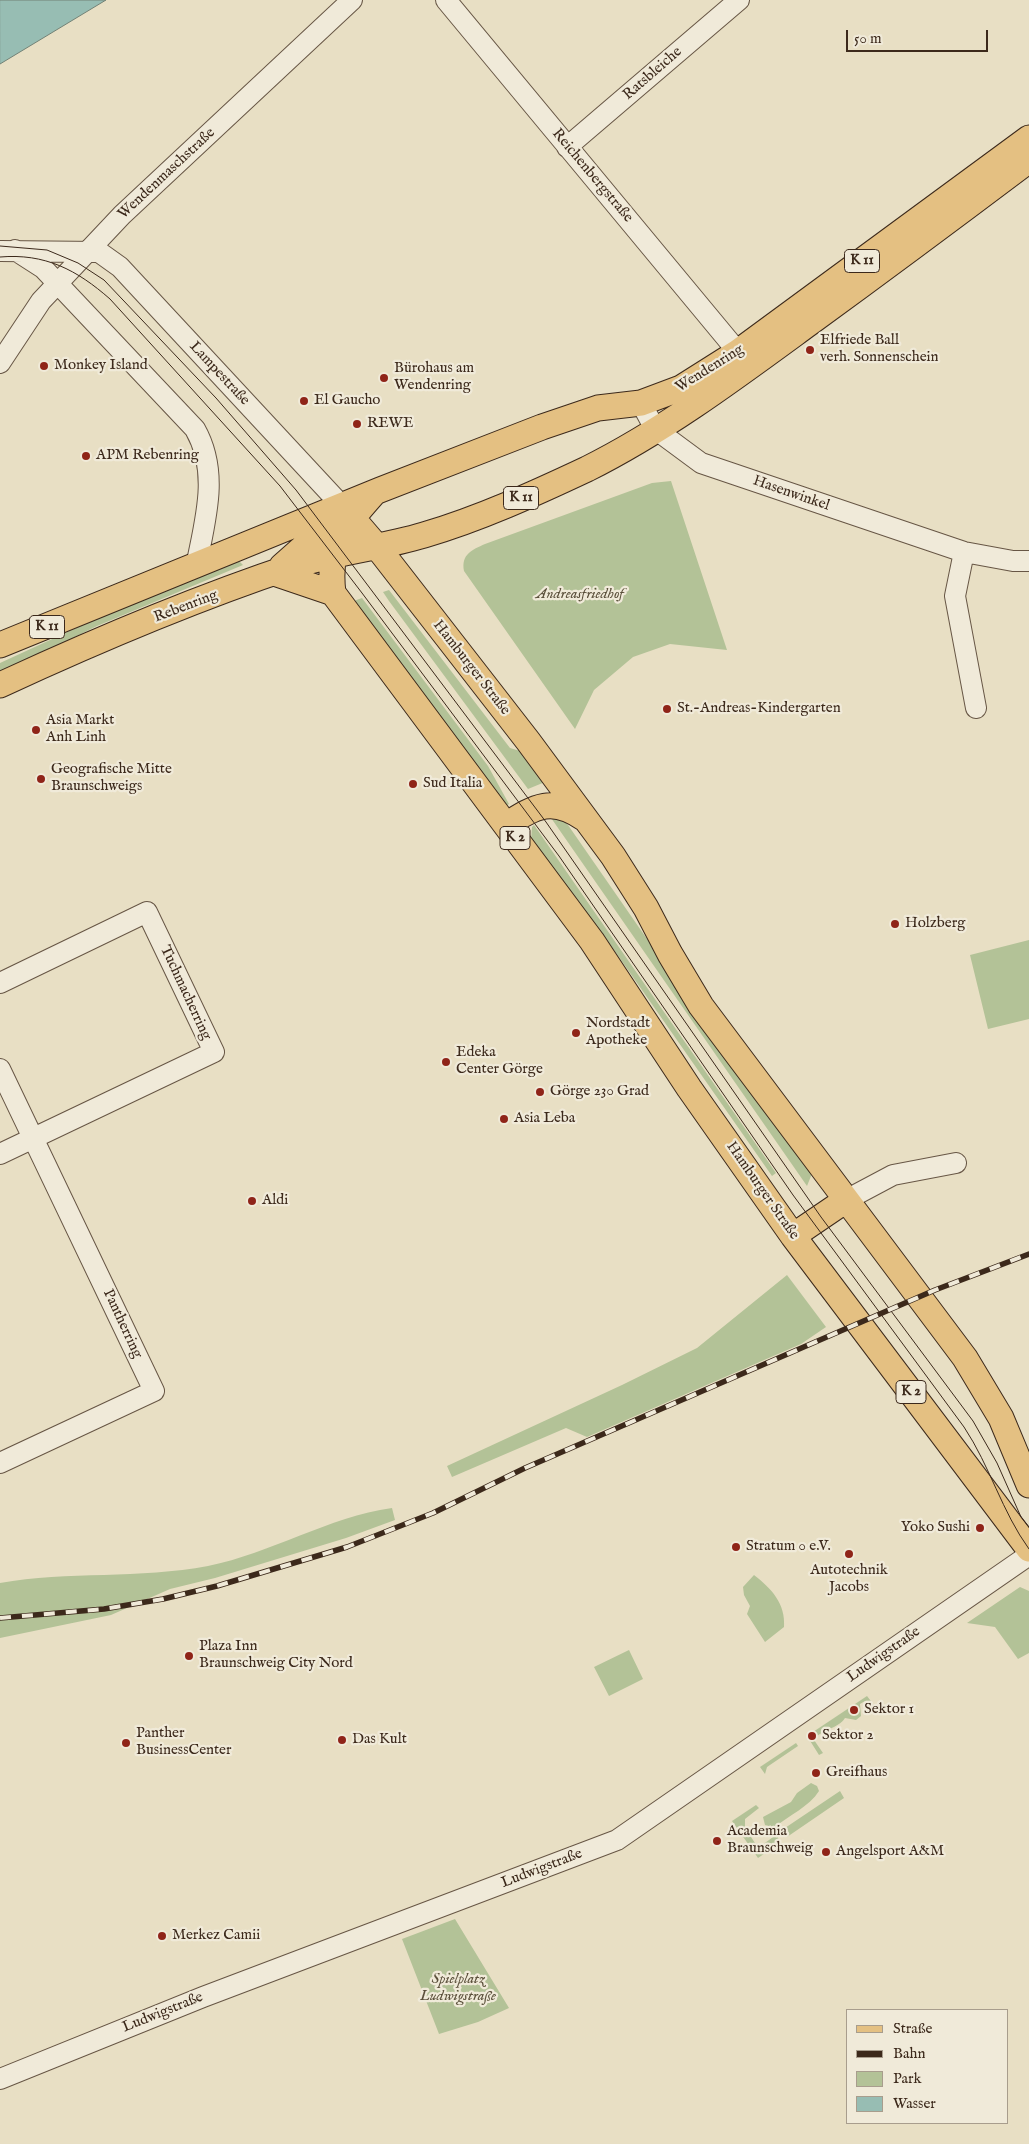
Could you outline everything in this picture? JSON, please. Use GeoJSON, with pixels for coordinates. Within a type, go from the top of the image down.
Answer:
{"type":"FeatureCollection","features":[{"type":"Feature","properties":{"kind":"main road","name":"Wendenring"},"geometry":{"type":"LineString","coordinates":[[347,512],[374,493],[573,416],[598,408],[640,403],[681,388],[738,352],[1029,138]]}},
{"type":"Feature","properties":{"kind":"main road","name":"Wendenring"},"geometry":{"type":"LineString","coordinates":[[378,548],[436,532],[531,494],[589,468],[655,429],[749,367],[1029,160]]}},
{"type":"Feature","properties":{"kind":"main road","name":"K 11"},"geometry":{"type":"LineString","coordinates":[[0,645],[284,530],[347,512]]}},
{"type":"Feature","properties":{"kind":"main road","name":"K 11"},"geometry":{"type":"LineString","coordinates":[[274,573],[301,548],[347,512]]}},
{"type":"Feature","properties":{"kind":"main road","name":"Hamburger Straße"},"geometry":{"type":"LineString","coordinates":[[347,512],[378,548],[528,741],[587,821],[646,908],[670,954],[701,1006],[965,1358],[1001,1418],[1029,1485]]}},
{"type":"Feature","properties":{"kind":"main road"},"geometry":{"type":"LineString","coordinates":[[274,573],[333,593],[331,572],[333,555],[347,512]]}},
{"type":"Feature","properties":{"kind":"main road"},"geometry":{"type":"LineString","coordinates":[[284,530],[294,532],[301,537],[301,548]]}},
{"type":"Feature","properties":{"kind":"main road","name":"Rebenring"},"geometry":{"type":"LineString","coordinates":[[0,685],[96,642],[274,573],[333,555],[378,548]]}},
{"type":"Feature","properties":{"kind":"main road","name":"Hamburger Straße"},"geometry":{"type":"LineString","coordinates":[[333,593],[592,941],[689,1088],[793,1236],[1029,1549]]}},
{"type":"Feature","properties":{"kind":"main road","name":"Hamburger Straße"},"geometry":{"type":"LineString","coordinates":[[506,826],[527,812],[552,805],[564,808],[587,821]]}},
{"type":"Feature","properties":{"kind":"main road"},"geometry":{"type":"LineString","coordinates":[[793,1236],[846,1200]]}},
{"type":"Feature","properties":{"kind":"street","name":"Wendenmaschstraße"},"geometry":{"type":"LineString","coordinates":[[0,363],[33,311],[90,252],[122,215],[352,0]]}},
{"type":"Feature","properties":{"kind":"street","name":"Reichenbergstraße"},"geometry":{"type":"LineString","coordinates":[[446,0],[738,352]]}},
{"type":"Feature","properties":{"kind":"street","name":"Ratsbleiche"},"geometry":{"type":"LineString","coordinates":[[567,147],[739,0]]}},
{"type":"Feature","properties":{"kind":"street"},"geometry":{"type":"LineString","coordinates":[[7,250],[90,252]]}},
{"type":"Feature","properties":{"kind":"street"},"geometry":{"type":"LineString","coordinates":[[7,250],[43,268],[182,415],[201,440],[211,486],[196,567]]}},
{"type":"Feature","properties":{"kind":"street","name":"Lampestraße"},"geometry":{"type":"LineString","coordinates":[[90,252],[99,252],[120,267],[347,512]]}},
{"type":"Feature","properties":{"kind":"street","name":"Hasenwinkel"},"geometry":{"type":"LineString","coordinates":[[640,403],[655,429],[701,463],[964,552],[1013,561],[1029,561]]}},
{"type":"Feature","properties":{"kind":"street"},"geometry":{"type":"LineString","coordinates":[[964,552],[956,596],[976,708]]}},
{"type":"Feature","properties":{"kind":"street","name":"Tuchmacherring"},"geometry":{"type":"LineString","coordinates":[[0,983],[147,912],[214,1052],[34,1138]]}},
{"type":"Feature","properties":{"kind":"street"},"geometry":{"type":"LineString","coordinates":[[0,1069],[34,1138],[0,1154]]}},
{"type":"Feature","properties":{"kind":"street","name":"Pantherring"},"geometry":{"type":"LineString","coordinates":[[0,1462],[154,1391],[34,1138]]}},
{"type":"Feature","properties":{"kind":"street"},"geometry":{"type":"LineString","coordinates":[[846,1200],[893,1175],[956,1162]]}},
{"type":"Feature","properties":{"kind":"street","name":"Ludwigstraße"},"geometry":{"type":"LineString","coordinates":[[0,2079],[203,1997],[617,1840],[1029,1555]]}},
{"type":"Feature","properties":{"kind":"green space","name":"Andreasfriedhof"},"geometry":{"type":"Polygon","coordinates":[[[671,481],[727,650],[670,644],[633,657],[594,690],[575,729],[464,571],[464,560],[469,553],[485,544],[652,483],[671,481]]]}},
{"type":"Feature","properties":{"kind":"green space"},"geometry":{"type":"Polygon","coordinates":[[[239,561],[243,565],[97,626],[0,674],[0,663],[100,617],[239,561]]]}},
{"type":"Feature","properties":{"kind":"green space"},"geometry":{"type":"Polygon","coordinates":[[[389,590],[510,748],[520,751],[545,782],[528,789],[383,592],[389,590]]]}},
{"type":"Feature","properties":{"kind":"green space"},"geometry":{"type":"Polygon","coordinates":[[[362,598],[488,766],[509,804],[506,806],[351,602],[362,598]]]}},
{"type":"Feature","properties":{"kind":"green space"},"geometry":{"type":"Polygon","coordinates":[[[549,815],[562,819],[568,825],[699,1014],[810,1164],[811,1176],[807,1186],[549,815]]]}},
{"type":"Feature","properties":{"kind":"green space"},"geometry":{"type":"Polygon","coordinates":[[[534,825],[776,1173],[772,1176],[600,930],[531,841],[532,827],[534,825]]]}},
{"type":"Feature","properties":{"kind":"green space"},"geometry":{"type":"Polygon","coordinates":[[[1029,940],[1029,1019],[988,1029],[970,955],[1029,940]]]}},
{"type":"Feature","properties":{"kind":"green space"},"geometry":{"type":"Polygon","coordinates":[[[787,1275],[826,1327],[801,1344],[587,1437],[566,1428],[452,1477],[447,1466],[697,1348],[787,1275]]]}},
{"type":"Feature","properties":{"kind":"green space"},"geometry":{"type":"Polygon","coordinates":[[[392,1508],[395,1520],[346,1538],[215,1578],[170,1589],[111,1615],[0,1638],[0,1583],[52,1577],[182,1570],[208,1566],[255,1553],[345,1519],[392,1508]]]}},
{"type":"Feature","properties":{"kind":"green space"},"geometry":{"type":"Polygon","coordinates":[[[754,1575],[776,1597],[783,1611],[784,1627],[765,1642],[747,1614],[750,1606],[744,1595],[743,1587],[754,1575]]]}},
{"type":"Feature","properties":{"kind":"green space"},"geometry":{"type":"Polygon","coordinates":[[[1020,1587],[1029,1591],[1029,1653],[1018,1659],[995,1627],[967,1623],[1020,1587]]]}},
{"type":"Feature","properties":{"kind":"green space"},"geometry":{"type":"Polygon","coordinates":[[[629,1650],[643,1679],[609,1696],[594,1667],[629,1650]]]}},
{"type":"Feature","properties":{"kind":"green space"},"geometry":{"type":"Polygon","coordinates":[[[867,1696],[877,1709],[875,1711],[865,1701],[860,1704],[861,1716],[856,1720],[845,1718],[838,1725],[817,1736],[814,1740],[823,1753],[819,1755],[807,1736],[867,1696]]]}},
{"type":"Feature","properties":{"kind":"green space"},"geometry":{"type":"Polygon","coordinates":[[[796,1743],[798,1746],[767,1767],[765,1774],[760,1767],[796,1743]]]}},
{"type":"Feature","properties":{"kind":"green space"},"geometry":{"type":"Polygon","coordinates":[[[811,1783],[817,1786],[819,1791],[810,1802],[774,1828],[765,1825],[763,1817],[791,1802],[797,1793],[811,1783]]]}},
{"type":"Feature","properties":{"kind":"green space"},"geometry":{"type":"Polygon","coordinates":[[[840,1791],[844,1798],[787,1837],[782,1830],[840,1791]]]}},
{"type":"Feature","properties":{"kind":"green space"},"geometry":{"type":"Polygon","coordinates":[[[756,1805],[759,1808],[745,1819],[745,1828],[755,1843],[762,1845],[776,1835],[781,1842],[758,1858],[732,1821],[756,1805]]]}},
{"type":"Feature","properties":{"kind":"green space","name":"Spielplatz Ludwigstraße"},"geometry":{"type":"Polygon","coordinates":[[[455,1919],[509,2008],[478,2022],[439,2034],[402,1939],[455,1919]]]}},
{"type":"Feature","properties":{"kind":"water"},"geometry":{"type":"Polygon","coordinates":[[[0,0],[106,0],[0,64],[0,0]]]}},
{"type":"Feature","properties":{"kind":"tram line"},"geometry":{"type":"LineString","coordinates":[[0,246],[47,250],[78,263],[104,280],[216,398],[296,490],[546,822],[821,1217],[973,1421],[997,1463],[1021,1517],[1029,1527]]}},
{"type":"Feature","properties":{"kind":"tram line"},"geometry":{"type":"LineString","coordinates":[[0,257],[16,256],[46,261],[73,272],[98,289],[110,299],[280,486],[559,856],[793,1195],[964,1427],[981,1457],[1011,1520],[1029,1549]]}},
{"type":"Feature","properties":{"kind":"railway"},"geometry":{"type":"LineString","coordinates":[[0,1618],[104,1609],[163,1599],[217,1586],[347,1547],[433,1513],[525,1468],[935,1290],[1029,1254]]}},
{"type":"Feature","properties":{"kind":"place","name":"Elfriede Ball verh. Sonnenschein"},"geometry":{"type":"Point","coordinates":[810,350]}},
{"type":"Feature","properties":{"kind":"place","name":"Monkey Island"},"geometry":{"type":"Point","coordinates":[44,366]}},
{"type":"Feature","properties":{"kind":"place","name":"Bürohaus am Wendenring"},"geometry":{"type":"Point","coordinates":[384,378]}},
{"type":"Feature","properties":{"kind":"place","name":"El Gaucho"},"geometry":{"type":"Point","coordinates":[304,401]}},
{"type":"Feature","properties":{"kind":"place","name":"REWE"},"geometry":{"type":"Point","coordinates":[357,424]}},
{"type":"Feature","properties":{"kind":"place","name":"APM Rebenring"},"geometry":{"type":"Point","coordinates":[86,456]}},
{"type":"Feature","properties":{"kind":"place","name":"St.-Andreas-Kindergarten"},"geometry":{"type":"Point","coordinates":[667,709]}},
{"type":"Feature","properties":{"kind":"place","name":"Asia Markt Anh Linh"},"geometry":{"type":"Point","coordinates":[36,730]}},
{"type":"Feature","properties":{"kind":"place","name":"Geografische Mitte Braunschweigs"},"geometry":{"type":"Point","coordinates":[41,779]}},
{"type":"Feature","properties":{"kind":"place","name":"Sud Italia"},"geometry":{"type":"Point","coordinates":[413,784]}},
{"type":"Feature","properties":{"kind":"place","name":"Holzberg"},"geometry":{"type":"Point","coordinates":[895,924]}},
{"type":"Feature","properties":{"kind":"place","name":"Nordstadt Apotheke"},"geometry":{"type":"Point","coordinates":[576,1033]}},
{"type":"Feature","properties":{"kind":"place","name":"Edeka Center Görge"},"geometry":{"type":"Point","coordinates":[446,1062]}},
{"type":"Feature","properties":{"kind":"place","name":"Görge 230 Grad"},"geometry":{"type":"Point","coordinates":[540,1092]}},
{"type":"Feature","properties":{"kind":"place","name":"Asia Leba"},"geometry":{"type":"Point","coordinates":[504,1119]}},
{"type":"Feature","properties":{"kind":"place","name":"Aldi"},"geometry":{"type":"Point","coordinates":[252,1201]}},
{"type":"Feature","properties":{"kind":"place","name":"Yoko Sushi"},"geometry":{"type":"Point","coordinates":[980,1528]}},
{"type":"Feature","properties":{"kind":"place","name":"Stratum 0 e.V."},"geometry":{"type":"Point","coordinates":[736,1547]}},
{"type":"Feature","properties":{"kind":"place","name":"Autotechnik Jacobs"},"geometry":{"type":"Point","coordinates":[849,1554]}},
{"type":"Feature","properties":{"kind":"place","name":"Plaza Inn Braunschweig City Nord"},"geometry":{"type":"Point","coordinates":[189,1656]}},
{"type":"Feature","properties":{"kind":"place","name":"Sektor 1"},"geometry":{"type":"Point","coordinates":[854,1710]}},
{"type":"Feature","properties":{"kind":"place","name":"Sektor 2"},"geometry":{"type":"Point","coordinates":[812,1736]}},
{"type":"Feature","properties":{"kind":"place","name":"Das Kult"},"geometry":{"type":"Point","coordinates":[342,1740]}},
{"type":"Feature","properties":{"kind":"place","name":"Panther BusinessCenter"},"geometry":{"type":"Point","coordinates":[126,1743]}},
{"type":"Feature","properties":{"kind":"place","name":"Greifhaus"},"geometry":{"type":"Point","coordinates":[816,1773]}},
{"type":"Feature","properties":{"kind":"place","name":"Academia Braunschweig"},"geometry":{"type":"Point","coordinates":[717,1841]}},
{"type":"Feature","properties":{"kind":"place","name":"Angelsport A&M"},"geometry":{"type":"Point","coordinates":[826,1852]}},
{"type":"Feature","properties":{"kind":"place","name":"Merkez Camii"},"geometry":{"type":"Point","coordinates":[162,1936]}}]}
